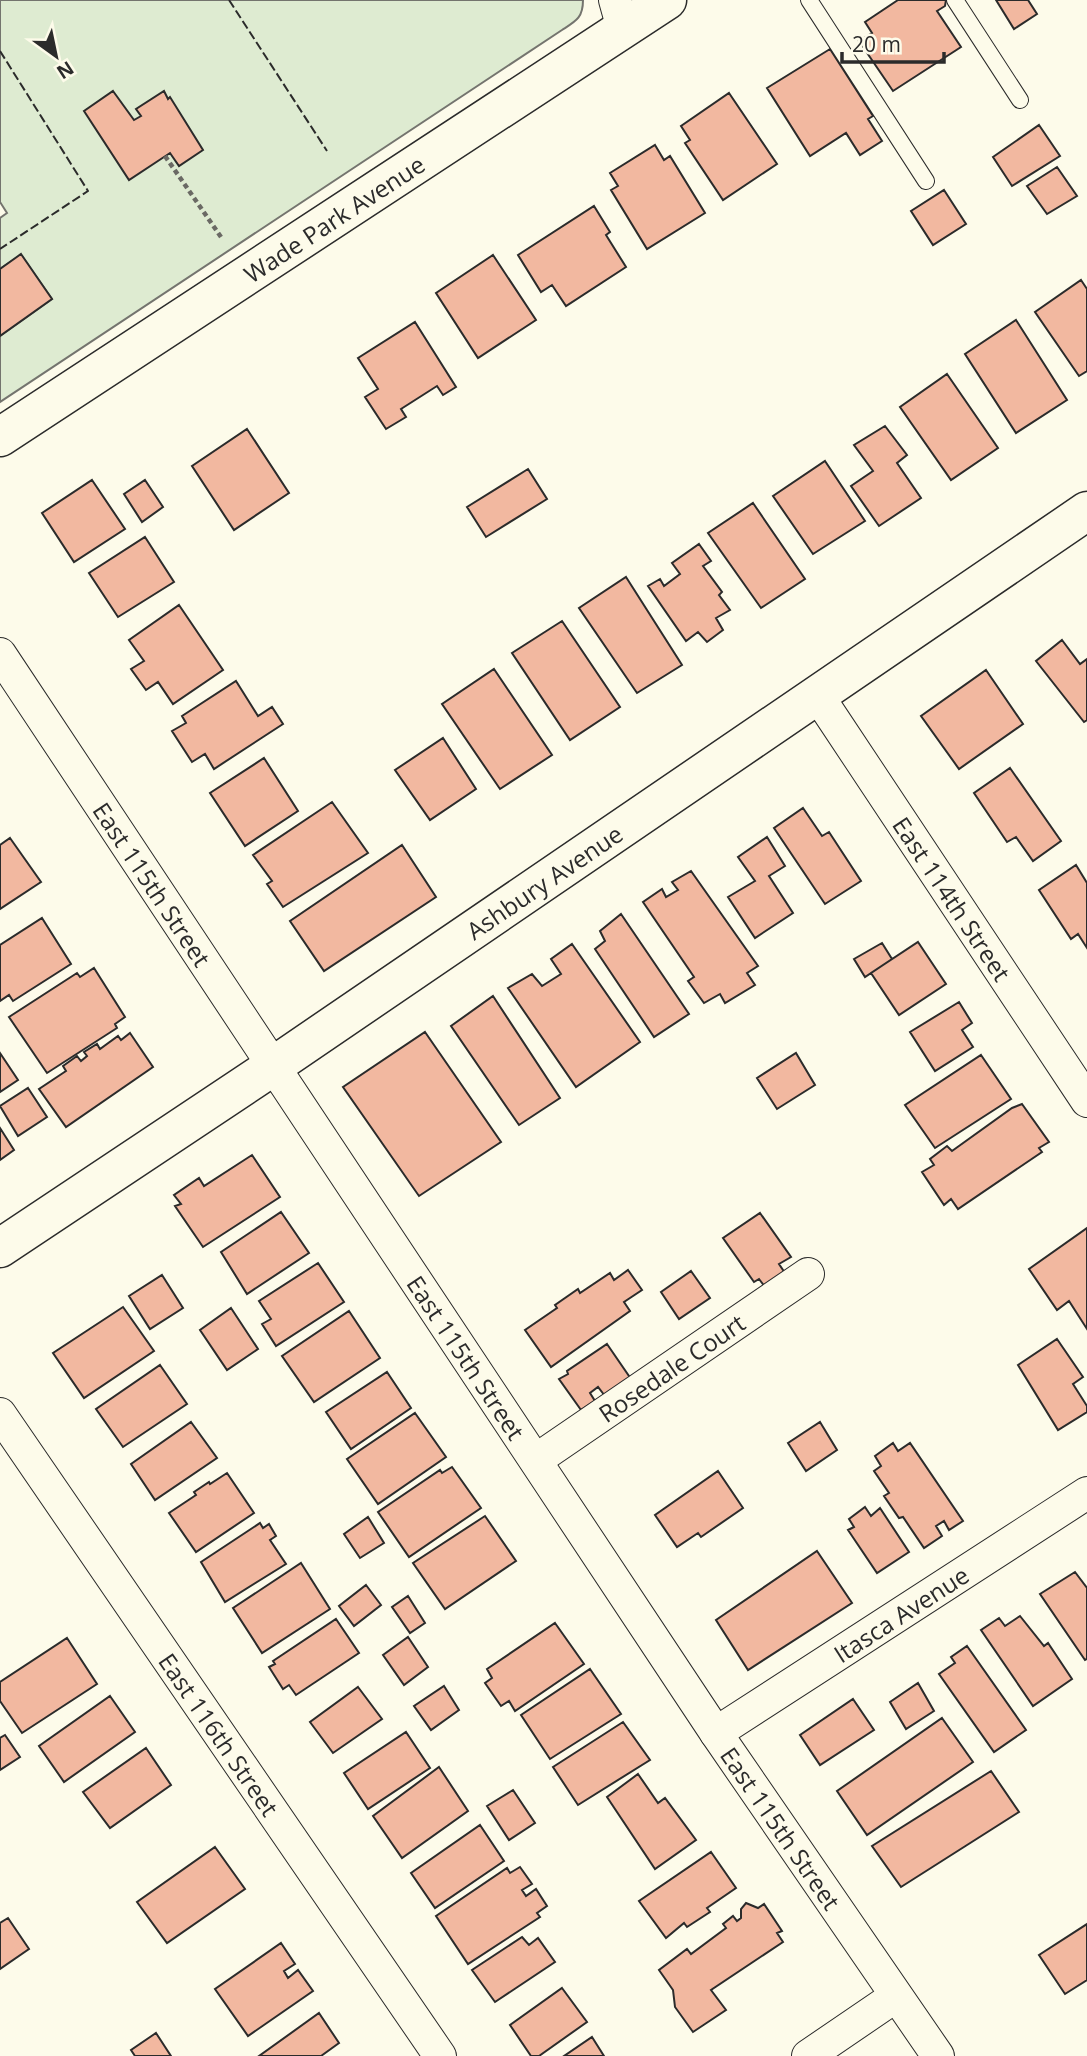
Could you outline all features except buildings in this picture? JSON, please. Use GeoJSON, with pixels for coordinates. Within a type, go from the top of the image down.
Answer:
{"type":"FeatureCollection","features":[{"type":"Feature","properties":{"kind":"street","name":"Wade Park Avenue"},"geometry":{"type":"LineString","coordinates":[[0,437],[619,15],[667,0]]}},
{"type":"Feature","properties":{"kind":"street","name":"Ashbury Avenue"},"geometry":{"type":"LineString","coordinates":[[0,1248],[272,1067],[1087,511]]}},
{"type":"Feature","properties":{"kind":"street","name":"East 115th Street"},"geometry":{"type":"LineString","coordinates":[[0,654],[716,1733],[938,2056]]}},
{"type":"Feature","properties":{"kind":"street","name":"East 114th Street"},"geometry":{"type":"LineString","coordinates":[[818,696],[1087,1101]]}},
{"type":"Feature","properties":{"kind":"street","name":"Rosedale Court"},"geometry":{"type":"LineString","coordinates":[[536,1460],[808,1274]]}},
{"type":"Feature","properties":{"kind":"street","name":"East 116th Street"},"geometry":{"type":"LineString","coordinates":[[0,1414],[440,2056]]}},
{"type":"Feature","properties":{"kind":"street","name":"Itasca Avenue"},"geometry":{"type":"LineString","coordinates":[[716,1733],[1087,1493]]}},
{"type":"Feature","properties":{"kind":"street"},"geometry":{"type":"LineString","coordinates":[[808,2056],[896,1996]]}},
{"type":"Feature","properties":{"kind":"lane"},"geometry":{"type":"LineString","coordinates":[[809,0],[926,181]]}},
{"type":"Feature","properties":{"kind":"lane"},"geometry":{"type":"LineString","coordinates":[[955,0],[1020,100]]}},
{"type":"Feature","properties":{"kind":"path"},"geometry":{"type":"LineString","coordinates":[[165,156],[221,237]]}},
{"type":"Feature","properties":{"kind":"green space"},"geometry":{"type":"Polygon","coordinates":[[[0,0],[583,0],[583,6],[578,18],[571,24],[0,402],[0,336],[52,299],[21,255],[0,269],[0,218],[7,213],[0,202],[0,0]]]}},
{"type":"Feature","properties":{"kind":"fence"},"geometry":{"type":"LineString","coordinates":[[229,0],[327,151]]}},
{"type":"Feature","properties":{"kind":"fence"},"geometry":{"type":"LineString","coordinates":[[0,51],[88,191],[0,249]]}}]}
